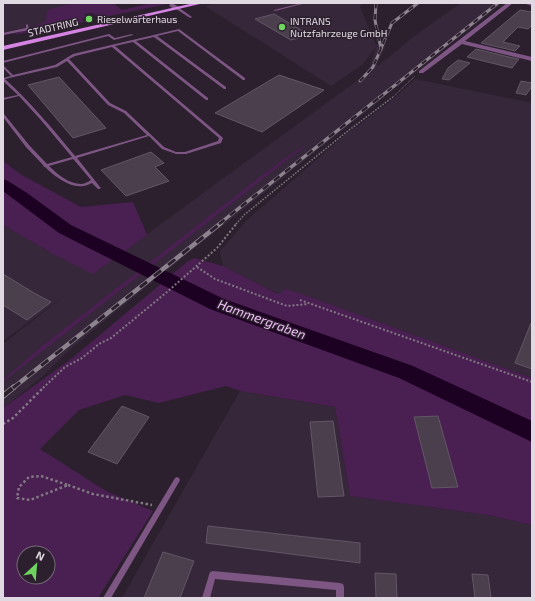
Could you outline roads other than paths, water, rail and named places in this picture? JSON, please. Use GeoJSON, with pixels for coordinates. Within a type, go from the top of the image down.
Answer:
{"type":"FeatureCollection","features":[{"type":"Feature","properties":{"kind":"main road","name":"STADTRING"},"geometry":{"type":"LineString","coordinates":[[3,42],[176,5],[201,3]]}},
{"type":"Feature","properties":{"kind":"main road","name":"STADTRING"},"geometry":{"type":"LineString","coordinates":[[3,48],[176,5]]}},
{"type":"Feature","properties":{"kind":"street"},"geometry":{"type":"LineString","coordinates":[[421,72],[510,3]]}},
{"type":"Feature","properties":{"kind":"street"},"geometry":{"type":"LineString","coordinates":[[528,3],[532,4]]}},
{"type":"Feature","properties":{"kind":"street"},"geometry":{"type":"LineString","coordinates":[[460,42],[532,59]]}},
{"type":"Feature","properties":{"kind":"lane"},"geometry":{"type":"LineString","coordinates":[[275,10],[305,3]]}},
{"type":"Feature","properties":{"kind":"lane"},"geometry":{"type":"LineString","coordinates":[[176,5],[191,17]]}},
{"type":"Feature","properties":{"kind":"lane"},"geometry":{"type":"LineString","coordinates":[[3,34],[28,28],[26,25]]}},
{"type":"Feature","properties":{"kind":"lane"},"geometry":{"type":"LineString","coordinates":[[3,79],[56,66],[74,55],[179,30],[244,79]]}},
{"type":"Feature","properties":{"kind":"lane"},"geometry":{"type":"LineString","coordinates":[[3,62],[109,35],[114,39],[132,35]]}},
{"type":"Feature","properties":{"kind":"lane"},"geometry":{"type":"LineString","coordinates":[[155,36],[225,88]]}},
{"type":"Feature","properties":{"kind":"lane"},"geometry":{"type":"LineString","coordinates":[[134,41],[207,99]]}},
{"type":"Feature","properties":{"kind":"lane"},"geometry":{"type":"LineString","coordinates":[[67,59],[109,104],[125,112],[163,148],[176,153],[186,153],[220,142],[221,138],[113,46]]}},
{"type":"Feature","properties":{"kind":"lane"},"geometry":{"type":"LineString","coordinates":[[3,66],[13,77]]}},
{"type":"Feature","properties":{"kind":"lane"},"geometry":{"type":"LineString","coordinates":[[3,79],[20,95],[99,188]]}},
{"type":"Feature","properties":{"kind":"lane"},"geometry":{"type":"LineString","coordinates":[[3,99],[20,95]]}},
{"type":"Feature","properties":{"kind":"lane"},"geometry":{"type":"LineString","coordinates":[[3,115],[45,166],[66,181],[81,185],[93,181]]}},
{"type":"Feature","properties":{"kind":"lane"},"geometry":{"type":"LineString","coordinates":[[45,166],[149,135]]}},
{"type":"Feature","properties":{"kind":"lane"},"geometry":{"type":"LineString","coordinates":[[107,598],[177,480]]}},
{"type":"Feature","properties":{"kind":"lane"},"geometry":{"type":"LineString","coordinates":[[206,598],[213,575],[340,587],[340,598]]}},
{"type":"Feature","properties":{"kind":"waterway","name":"Hammergraben"},"geometry":{"type":"LineString","coordinates":[[3,184],[65,229],[217,304],[406,372],[532,432]]}},
{"type":"Feature","properties":{"kind":"railway"},"geometry":{"type":"LineString","coordinates":[[376,3],[375,20],[381,49]]}},
{"type":"Feature","properties":{"kind":"railway"},"geometry":{"type":"LineString","coordinates":[[381,49],[392,23],[418,3]]}},
{"type":"Feature","properties":{"kind":"railway"},"geometry":{"type":"LineString","coordinates":[[379,98],[498,3]]}},
{"type":"Feature","properties":{"kind":"railway"},"geometry":{"type":"LineString","coordinates":[[360,81],[373,67],[381,49]]}},
{"type":"Feature","properties":{"kind":"railway"},"geometry":{"type":"LineString","coordinates":[[219,224],[380,97]]}},
{"type":"Feature","properties":{"kind":"railway"},"geometry":{"type":"LineString","coordinates":[[13,388],[221,223]]}},
{"type":"Feature","properties":{"kind":"railway"},"geometry":{"type":"LineString","coordinates":[[3,396],[14,387]]}},
{"type":"Feature","properties":{"kind":"place","name":"Rieselwärterhaus"},"geometry":{"type":"Point","coordinates":[89,19]}},
{"type":"Feature","properties":{"kind":"place","name":"INTRANS Nutzfahrzeuge GmbH"},"geometry":{"type":"Point","coordinates":[282,27]}}]}
